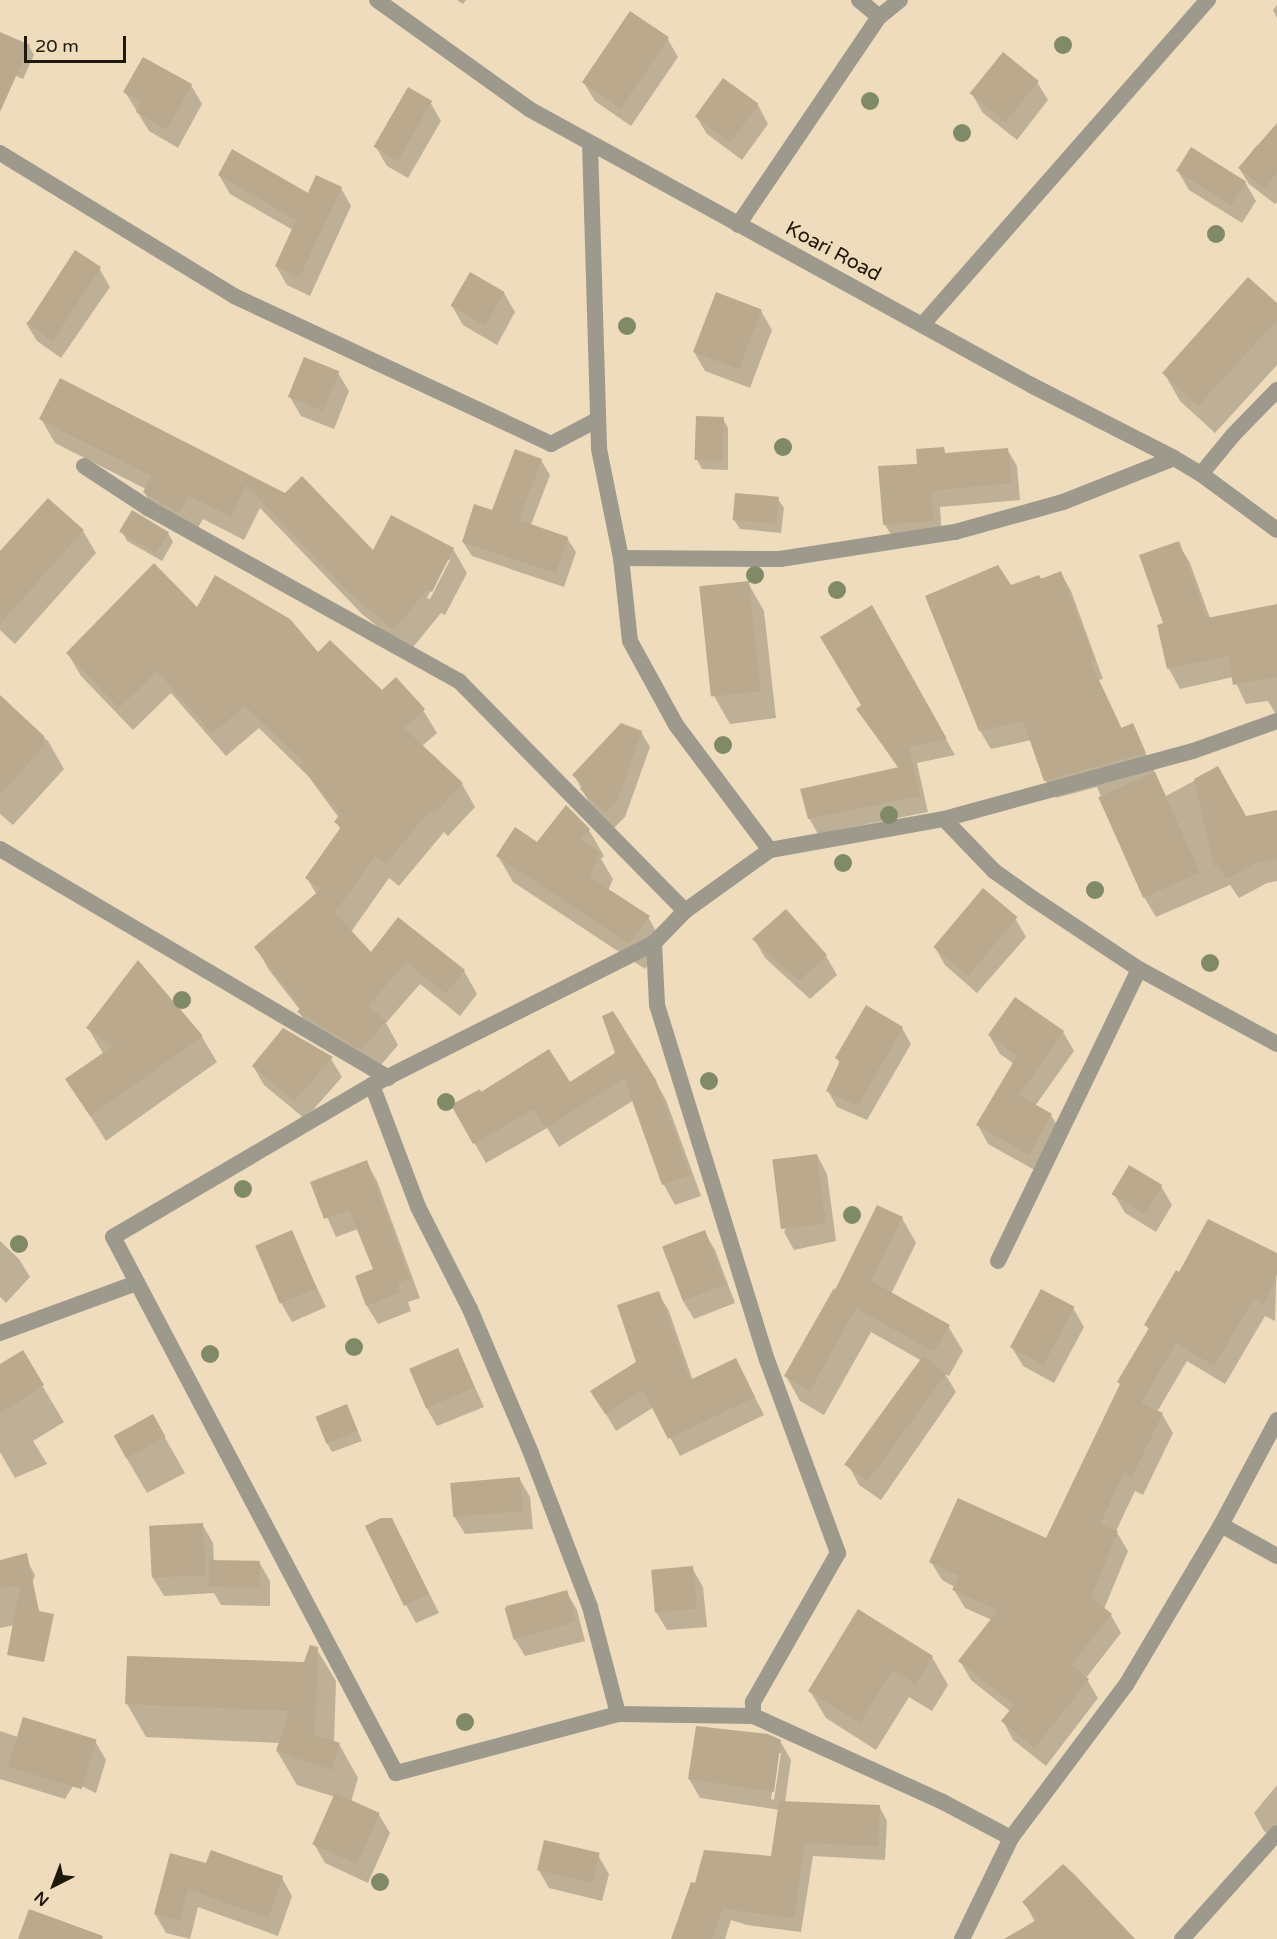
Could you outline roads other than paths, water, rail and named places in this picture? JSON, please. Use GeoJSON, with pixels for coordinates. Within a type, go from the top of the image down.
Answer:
{"type":"FeatureCollection","features":[{"type":"Feature","properties":{"kind":"street","name":"Koari Road"},"geometry":{"type":"LineString","coordinates":[[377,0],[529,109],[1031,385],[1174,458],[1201,474],[1277,530]]}},
{"type":"Feature","properties":{"kind":"street"},"geometry":{"type":"LineString","coordinates":[[859,0],[879,17]]}},
{"type":"Feature","properties":{"kind":"street"},"geometry":{"type":"LineString","coordinates":[[738,225],[879,17],[900,0]]}},
{"type":"Feature","properties":{"kind":"street"},"geometry":{"type":"LineString","coordinates":[[922,324],[1208,0]]}},
{"type":"Feature","properties":{"kind":"street"},"geometry":{"type":"LineString","coordinates":[[590,144],[598,449],[621,558],[630,641],[676,725],[770,850]]}},
{"type":"Feature","properties":{"kind":"street"},"geometry":{"type":"LineString","coordinates":[[0,153],[234,296],[551,444],[597,420]]}},
{"type":"Feature","properties":{"kind":"street"},"geometry":{"type":"LineString","coordinates":[[1201,474],[1234,434],[1277,390]]}},
{"type":"Feature","properties":{"kind":"street"},"geometry":{"type":"LineString","coordinates":[[621,558],[780,559],[955,532],[1063,502],[1174,458]]}},
{"type":"Feature","properties":{"kind":"street"},"geometry":{"type":"LineString","coordinates":[[84,466],[148,508],[459,681],[569,796],[685,911]]}},
{"type":"Feature","properties":{"kind":"street"},"geometry":{"type":"LineString","coordinates":[[1011,1838],[943,1802],[753,1716],[618,1714],[396,1773],[114,1237],[372,1085],[654,943],[685,911],[770,850],[944,819],[1193,751],[1277,721]]}},
{"type":"Feature","properties":{"kind":"street"},"geometry":{"type":"LineString","coordinates":[[944,819],[993,871],[1139,969],[1277,1044]]}},
{"type":"Feature","properties":{"kind":"street"},"geometry":{"type":"LineString","coordinates":[[0,849],[388,1078]]}},
{"type":"Feature","properties":{"kind":"street"},"geometry":{"type":"LineString","coordinates":[[654,943],[657,1005],[767,1360],[838,1553],[753,1702],[753,1716]]}},
{"type":"Feature","properties":{"kind":"street"},"geometry":{"type":"LineString","coordinates":[[998,1262],[1139,969]]}},
{"type":"Feature","properties":{"kind":"street"},"geometry":{"type":"LineString","coordinates":[[372,1085],[418,1207],[470,1309],[531,1453],[590,1607],[618,1714]]}},
{"type":"Feature","properties":{"kind":"street"},"geometry":{"type":"LineString","coordinates":[[0,1333],[137,1283]]}},
{"type":"Feature","properties":{"kind":"street"},"geometry":{"type":"LineString","coordinates":[[962,1939],[1011,1838],[1126,1685],[1221,1524],[1277,1420]]}},
{"type":"Feature","properties":{"kind":"street"},"geometry":{"type":"LineString","coordinates":[[1221,1524],[1277,1556]]}},
{"type":"Feature","properties":{"kind":"street"},"geometry":{"type":"LineString","coordinates":[[1182,1939],[1277,1833]]}}]}
